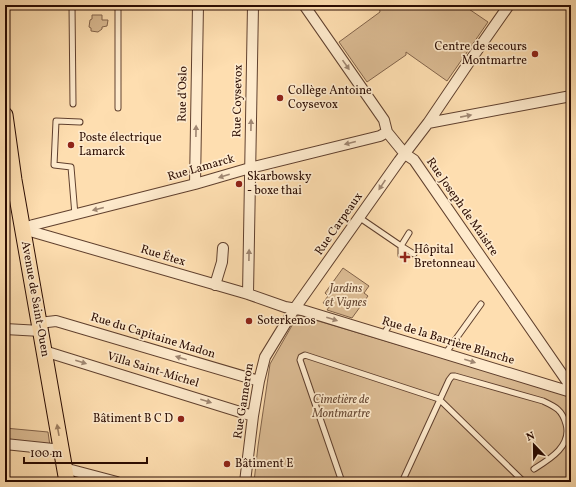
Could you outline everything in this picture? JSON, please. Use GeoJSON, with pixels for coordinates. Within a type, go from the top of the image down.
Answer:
{"type":"FeatureCollection","features":[{"type":"Feature","properties":{"kind":"main road","name":"Avenue de Saint-Ouen"},"geometry":{"type":"LineString","coordinates":[[5,115],[11,190],[23,229],[66,475]]}},
{"type":"Feature","properties":{"kind":"street","name":"Rue d'Oslo"},"geometry":{"type":"LineString","coordinates":[[195,184],[198,5]]}},
{"type":"Feature","properties":{"kind":"street","name":"Rue Coysevox"},"geometry":{"type":"LineString","coordinates":[[248,294],[253,5]]}},
{"type":"Feature","properties":{"kind":"street","name":"Rue Joseph de Maistre"},"geometry":{"type":"LineString","coordinates":[[304,5],[384,120],[387,132],[405,154],[414,160],[571,387]]}},
{"type":"Feature","properties":{"kind":"street"},"geometry":{"type":"LineString","coordinates":[[428,123],[509,5]]}},
{"type":"Feature","properties":{"kind":"street"},"geometry":{"type":"LineString","coordinates":[[428,123],[571,96]]}},
{"type":"Feature","properties":{"kind":"street","name":"Rue Carpeaux"},"geometry":{"type":"LineString","coordinates":[[295,308],[428,123]]}},
{"type":"Feature","properties":{"kind":"street","name":"Rue Lamarck"},"geometry":{"type":"LineString","coordinates":[[23,229],[33,225],[195,184],[250,168],[380,136],[387,132]]}},
{"type":"Feature","properties":{"kind":"street","name":"Rue Étex"},"geometry":{"type":"LineString","coordinates":[[23,229],[248,294],[285,307],[295,308]]}},
{"type":"Feature","properties":{"kind":"street"},"geometry":{"type":"LineString","coordinates":[[215,285],[222,262],[223,248]]}},
{"type":"Feature","properties":{"kind":"street","name":"Rue de la Barrière Blanche"},"geometry":{"type":"LineString","coordinates":[[295,308],[571,392]]}},
{"type":"Feature","properties":{"kind":"street","name":"Rue Ganneron"},"geometry":{"type":"LineString","coordinates":[[245,482],[253,416],[265,357],[295,308]]}},
{"type":"Feature","properties":{"kind":"street","name":"Rue du Capitaine Madon"},"geometry":{"type":"LineString","coordinates":[[5,329],[40,327],[56,321],[259,381]]}},
{"type":"Feature","properties":{"kind":"street","name":"Villa Saint-Michel"},"geometry":{"type":"LineString","coordinates":[[44,350],[253,416]]}},
{"type":"Feature","properties":{"kind":"street"},"geometry":{"type":"LineString","coordinates":[[5,444],[53,449],[61,448]]}},
{"type":"Feature","properties":{"kind":"street"},"geometry":{"type":"LineString","coordinates":[[66,475],[117,482]]}},
{"type":"Feature","properties":{"kind":"lane"},"geometry":{"type":"LineString","coordinates":[[72,5],[72,104]]}},
{"type":"Feature","properties":{"kind":"lane"},"geometry":{"type":"LineString","coordinates":[[118,5],[118,108]]}},
{"type":"Feature","properties":{"kind":"lane"},"geometry":{"type":"LineString","coordinates":[[75,215],[71,167],[54,165],[56,121],[80,122]]}},
{"type":"Feature","properties":{"kind":"lane"},"geometry":{"type":"LineString","coordinates":[[360,218],[414,254]]}},
{"type":"Feature","properties":{"kind":"lane"},"geometry":{"type":"LineString","coordinates":[[401,255],[401,246],[409,233]]}},
{"type":"Feature","properties":{"kind":"lane"},"geometry":{"type":"LineString","coordinates":[[445,354],[481,304]]}},
{"type":"Feature","properties":{"kind":"lane"},"geometry":{"type":"LineString","coordinates":[[383,335],[390,324]]}},
{"type":"Feature","properties":{"kind":"lane"},"geometry":{"type":"LineString","coordinates":[[342,482],[300,360],[301,357],[305,355],[439,399],[524,482]]}},
{"type":"Feature","properties":{"kind":"lane"},"geometry":{"type":"LineString","coordinates":[[402,482],[439,399],[452,376],[543,401],[555,406],[564,415],[568,429],[566,441],[560,450],[547,461],[534,469]]}},
{"type":"Feature","properties":{"kind":"green space"},"geometry":{"type":"Polygon","coordinates":[[[379,5],[463,5],[488,22],[447,81],[406,52],[406,55],[367,82],[339,42],[380,12],[379,5]]]}},
{"type":"Feature","properties":{"kind":"green space"},"geometry":{"type":"Polygon","coordinates":[[[92,15],[102,15],[102,20],[108,20],[107,26],[102,27],[102,29],[98,32],[91,31],[91,28],[89,27],[92,15]]]}},
{"type":"Feature","properties":{"kind":"green space","name":"Jardins et Vignes"},"geometry":{"type":"Polygon","coordinates":[[[343,268],[369,286],[364,293],[368,296],[352,318],[327,310],[329,307],[323,303],[328,296],[325,293],[343,268]]]}},
{"type":"Feature","properties":{"kind":"green space","name":"Cimetière de Montmartre"},"geometry":{"type":"Polygon","coordinates":[[[298,315],[567,395],[571,400],[571,482],[254,482],[270,364],[298,315]]]}},
{"type":"Feature","properties":{"kind":"green space"},"geometry":{"type":"Polygon","coordinates":[[[5,428],[48,432],[50,446],[5,441],[5,428]]]}},
{"type":"Feature","properties":{"kind":"place","name":"Centre de secours Montmartre"},"geometry":{"type":"Point","coordinates":[535,54]}},
{"type":"Feature","properties":{"kind":"place","name":"Collège Antoine Coysevox"},"geometry":{"type":"Point","coordinates":[280,98]}},
{"type":"Feature","properties":{"kind":"place","name":"Poste électrique Lamarck"},"geometry":{"type":"Point","coordinates":[71,145]}},
{"type":"Feature","properties":{"kind":"place","name":"Skarbowsky - boxe thai"},"geometry":{"type":"Point","coordinates":[239,184]}},
{"type":"Feature","properties":{"kind":"place","name":"Hôpital Bretonneau"},"geometry":{"type":"Point","coordinates":[405,257]}},
{"type":"Feature","properties":{"kind":"place","name":"Soterkenos"},"geometry":{"type":"Point","coordinates":[249,321]}},
{"type":"Feature","properties":{"kind":"place","name":"Bâtiment B C D"},"geometry":{"type":"Point","coordinates":[181,419]}},
{"type":"Feature","properties":{"kind":"place","name":"Bâtiment E"},"geometry":{"type":"Point","coordinates":[227,464]}}]}
